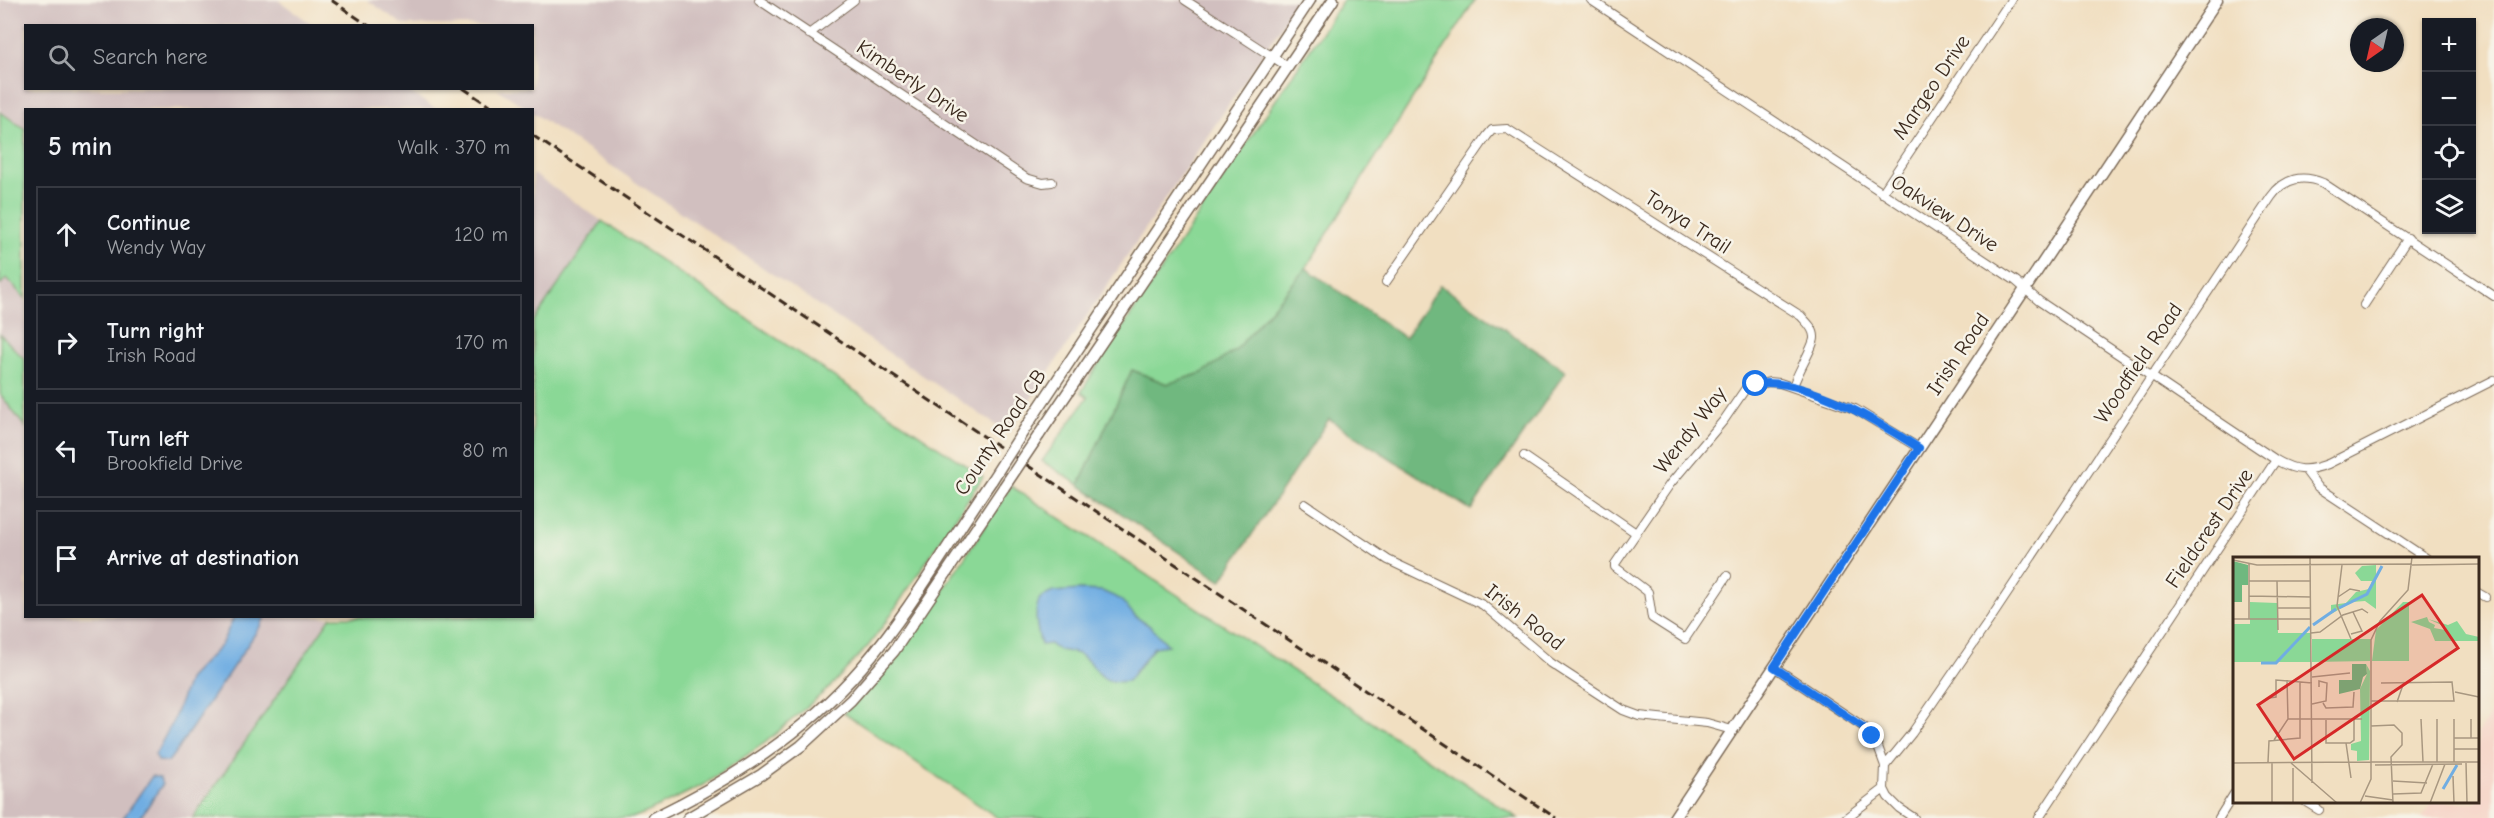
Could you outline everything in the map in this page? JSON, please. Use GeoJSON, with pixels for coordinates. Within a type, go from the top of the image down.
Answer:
{"type":"FeatureCollection","features":[{"type":"Feature","properties":{"kind":"main road","name":"County Road CB"},"geometry":{"type":"LineString","coordinates":[[653,818],[723,783],[788,737],[840,690],[884,640],[1310,0]]}},
{"type":"Feature","properties":{"kind":"main road","name":"County Road CB"},"geometry":{"type":"LineString","coordinates":[[688,818],[761,775],[801,746],[851,700],[894,651],[1333,0]]}},
{"type":"Feature","properties":{"kind":"main road","name":"Irish Road"},"geometry":{"type":"LineString","coordinates":[[1674,818],[2217,0]]}},
{"type":"Feature","properties":{"kind":"street","name":"Kimberly Drive"},"geometry":{"type":"LineString","coordinates":[[759,0],[1026,178],[1043,183],[1052,182]]}},
{"type":"Feature","properties":{"kind":"street"},"geometry":{"type":"LineString","coordinates":[[809,34],[854,0]]}},
{"type":"Feature","properties":{"kind":"street"},"geometry":{"type":"LineString","coordinates":[[1185,0],[1288,67]]}},
{"type":"Feature","properties":{"kind":"street","name":"Oakview Drive"},"geometry":{"type":"LineString","coordinates":[[1591,0],[2025,289],[2276,460]]}},
{"type":"Feature","properties":{"kind":"street","name":"Margeo Drive"},"geometry":{"type":"LineString","coordinates":[[1882,193],[2010,0]]}},
{"type":"Feature","properties":{"kind":"street","name":"Tonya Trail"},"geometry":{"type":"LineString","coordinates":[[1386,282],[1492,130],[1498,128],[1514,131],[1801,316],[1813,330],[1814,343],[1800,366],[1793,387]]}},
{"type":"Feature","properties":{"kind":"street","name":"Woodfield Road"},"geometry":{"type":"LineString","coordinates":[[1885,766],[1912,733],[1991,618],[2271,197],[2282,184],[2297,178],[2314,179],[2494,296]]}},
{"type":"Feature","properties":{"kind":"street"},"geometry":{"type":"LineString","coordinates":[[2364,305],[2408,238]]}},
{"type":"Feature","properties":{"kind":"street"},"geometry":{"type":"LineString","coordinates":[[2424,557],[2318,487],[2306,471],[2328,464],[2494,380]]}},
{"type":"Feature","properties":{"kind":"street","name":"Wendy Way"},"geometry":{"type":"LineString","coordinates":[[1727,576],[1684,639],[1652,618],[1648,592],[1614,567],[1670,484],[1724,420],[1746,388],[1769,382],[1793,387],[1855,409],[1919,448]]}},
{"type":"Feature","properties":{"kind":"street"},"geometry":{"type":"LineString","coordinates":[[1524,456],[1636,533]]}},
{"type":"Feature","properties":{"kind":"street","name":"Fieldcrest Drive"},"geometry":{"type":"LineString","coordinates":[[2039,818],[2276,460],[2294,470],[2306,471]]}},
{"type":"Feature","properties":{"kind":"street","name":"Irish Road"},"geometry":{"type":"LineString","coordinates":[[1305,504],[1388,560],[1483,605],[1551,663],[1623,710],[1639,716],[1707,723],[1732,730]]}},
{"type":"Feature","properties":{"kind":"street"},"geometry":{"type":"LineString","coordinates":[[1774,667],[1863,727],[1877,744],[1885,766],[1884,789],[1893,803],[1914,818]]}},
{"type":"Feature","properties":{"kind":"street"},"geometry":{"type":"LineString","coordinates":[[1846,818],[1884,789]]}},
{"type":"Feature","properties":{"kind":"street"},"geometry":{"type":"LineString","coordinates":[[2219,818],[2233,798]]}},
{"type":"Feature","properties":{"kind":"street"},"geometry":{"type":"LineString","coordinates":[[2309,803],[2319,810]]}},
{"type":"Feature","properties":{"kind":"shaded area"},"geometry":{"type":"Polygon","coordinates":[[[0,0],[278,0],[312,24],[24,24],[24,90],[407,90],[434,108],[24,108],[24,618],[330,618],[193,818],[0,818],[0,0]]]}},
{"type":"Feature","properties":{"kind":"shaded area"},"geometry":{"type":"Polygon","coordinates":[[[367,0],[1299,0],[1008,433],[534,114],[534,108],[526,108],[499,90],[534,90],[534,24],[403,24],[367,0]]]}},
{"type":"Feature","properties":{"kind":"shaded area"},"geometry":{"type":"Polygon","coordinates":[[[534,175],[602,221],[534,321],[534,175]]]}},
{"type":"Feature","properties":{"kind":"shaded area"},"geometry":{"type":"Polygon","coordinates":[[[2494,709],[2494,818],[2422,818],[2431,803],[2479,803],[2479,732],[2494,709]]]}},
{"type":"Feature","properties":{"kind":"green space"},"geometry":{"type":"Polygon","coordinates":[[[1343,0],[1475,0],[1306,268],[1236,350],[1202,373],[1167,384],[1132,370],[1079,485],[1042,461],[1088,397],[1081,392],[1102,358],[1343,0]]]}},
{"type":"Feature","properties":{"kind":"green space"},"geometry":{"type":"Polygon","coordinates":[[[0,112],[24,128],[24,298],[7,278],[0,285],[0,112]]]}},
{"type":"Feature","properties":{"kind":"green space"},"geometry":{"type":"Polygon","coordinates":[[[602,221],[983,477],[888,619],[869,645],[830,687],[766,742],[705,784],[648,812],[632,818],[193,818],[330,618],[534,618],[534,321],[602,221]]]}},
{"type":"Feature","properties":{"kind":"green space"},"geometry":{"type":"Polygon","coordinates":[[[1306,268],[1405,338],[1440,285],[1566,371],[1471,510],[1329,419],[1221,581],[1079,485],[1132,370],[1167,384],[1202,373],[1236,350],[1306,268]]]}},
{"type":"Feature","properties":{"kind":"green space"},"geometry":{"type":"Polygon","coordinates":[[[0,334],[24,359],[24,426],[0,394],[0,334]]]}},
{"type":"Feature","properties":{"kind":"green space"},"geometry":{"type":"Polygon","coordinates":[[[1011,486],[1518,818],[998,818],[844,713],[869,687],[913,633],[1011,486]]]}},
{"type":"Feature","properties":{"kind":"water"},"geometry":{"type":"Polygon","coordinates":[[[1102,591],[1120,599],[1136,617],[1150,626],[1168,645],[1154,647],[1128,681],[1119,682],[1104,678],[1080,655],[1057,649],[1050,644],[1041,645],[1036,615],[1040,598],[1053,592],[1102,591]]]}},
{"type":"Feature","properties":{"kind":"water"},"geometry":{"type":"Polygon","coordinates":[[[234,618],[264,618],[177,750],[168,762],[158,761],[155,755],[173,721],[189,678],[221,645],[234,618]]]}},
{"type":"Feature","properties":{"kind":"water"},"geometry":{"type":"Polygon","coordinates":[[[152,776],[160,778],[162,785],[140,818],[123,818],[152,776]]]}},
{"type":"Feature","properties":{"kind":"railway"},"geometry":{"type":"LineString","coordinates":[[331,0],[366,24]]}},
{"type":"Feature","properties":{"kind":"railway"},"geometry":{"type":"LineString","coordinates":[[466,90],[492,108]]}},
{"type":"Feature","properties":{"kind":"railway"},"geometry":{"type":"LineString","coordinates":[[534,136],[1556,818]]}},
{"type":"Feature","properties":{"kind":"route"},"geometry":{"type":"LineString","coordinates":[[1756,384],[1780,382],[1842,403],[1869,416],[1919,448],[1774,667],[1863,727],[1872,736]]}}]}
